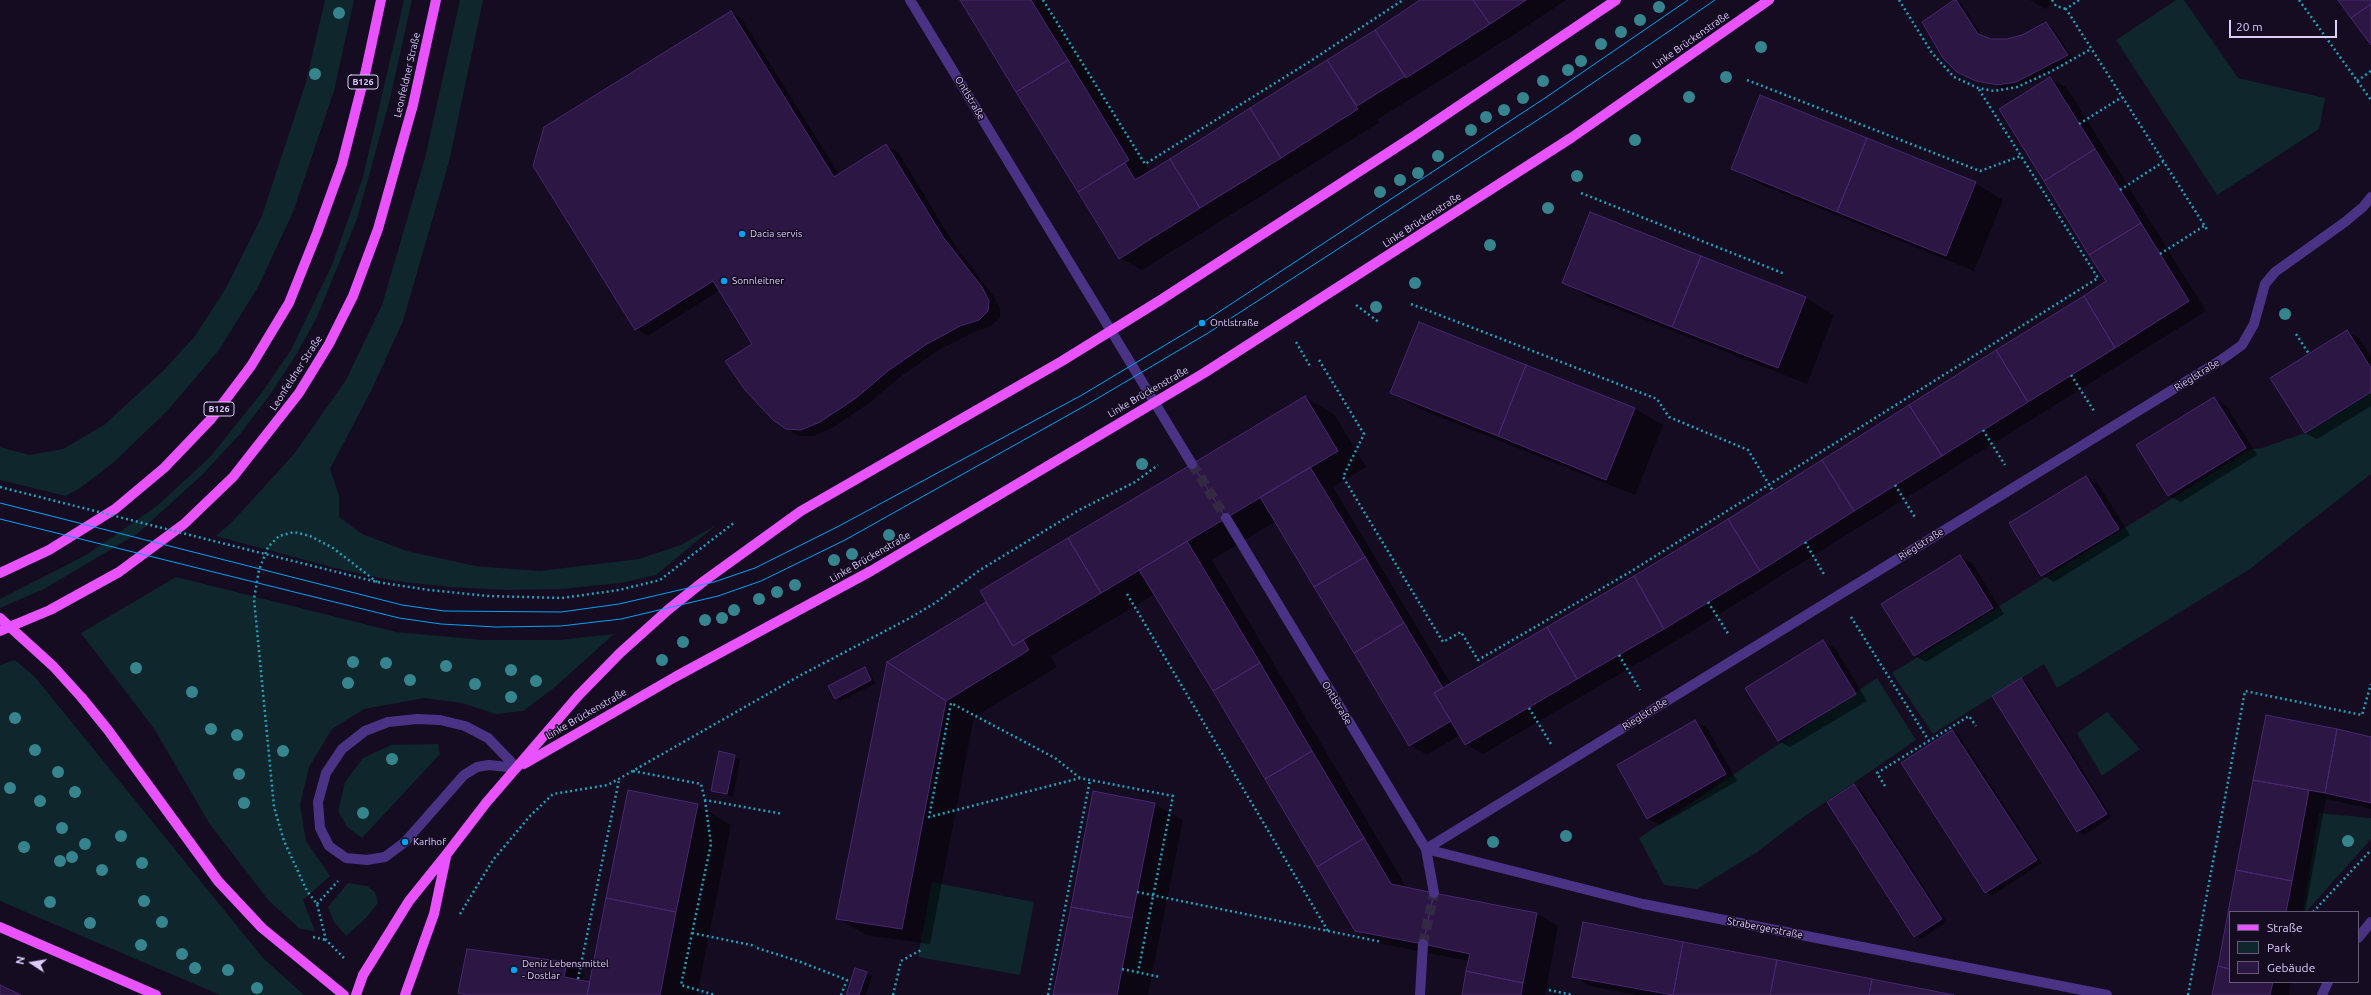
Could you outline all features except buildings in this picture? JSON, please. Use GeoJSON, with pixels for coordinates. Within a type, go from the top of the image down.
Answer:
{"type":"FeatureCollection","features":[{"type":"Feature","properties":{"kind":"main road","name":"B126"},"geometry":{"type":"LineString","coordinates":[[0,573],[49,550],[114,509],[164,468],[211,419],[251,366],[288,303],[320,226],[342,164],[366,70],[381,0]]}},
{"type":"Feature","properties":{"kind":"main road","name":"Leonfeldner Straße"},"geometry":{"type":"LineString","coordinates":[[0,630],[50,610],[120,572],[184,524],[233,477],[299,393],[330,344],[353,296],[378,229],[413,105],[436,0]]}},
{"type":"Feature","properties":{"kind":"main road","name":"Linke Brückenstraße"},"geometry":{"type":"LineString","coordinates":[[356,995],[363,975],[409,901],[446,856],[486,803],[578,696],[620,653],[669,608],[732,559],[801,511],[1112,330],[1414,136],[1616,0]]}},
{"type":"Feature","properties":{"kind":"main road","name":"Linke Brückenstraße"},"geometry":{"type":"LineString","coordinates":[[517,768],[675,677],[871,571],[1155,402],[1334,291],[1564,142],[1769,0]]}},
{"type":"Feature","properties":{"kind":"main road"},"geometry":{"type":"LineString","coordinates":[[0,618],[54,666],[82,698],[113,736],[218,881],[262,928],[344,995]]}},
{"type":"Feature","properties":{"kind":"main road","name":"Linke Brückenstraße"},"geometry":{"type":"LineString","coordinates":[[405,995],[434,914],[446,856]]}},
{"type":"Feature","properties":{"kind":"main road"},"geometry":{"type":"LineString","coordinates":[[0,927],[156,995]]}},
{"type":"Feature","properties":{"kind":"street","name":"Ontlstraße"},"geometry":{"type":"LineString","coordinates":[[910,0],[1112,330],[1192,464]]}},
{"type":"Feature","properties":{"kind":"street","name":"Rieglstraße"},"geometry":{"type":"LineString","coordinates":[[1426,849],[2221,360],[2242,345],[2254,324],[2265,284],[2275,272],[2363,208],[2371,197]]}},
{"type":"Feature","properties":{"kind":"street","name":"Ontlstraße"},"geometry":{"type":"LineString","coordinates":[[1226,518],[1426,849],[1434,893]]}},
{"type":"Feature","properties":{"kind":"street"},"geometry":{"type":"LineString","coordinates":[[440,720],[465,726],[488,738],[517,768],[489,764],[477,767],[464,775],[405,842],[385,857],[367,860],[346,858],[329,846],[320,828],[318,802],[326,773],[342,749],[365,731],[388,722],[440,720]]}},
{"type":"Feature","properties":{"kind":"street","name":"Strabergerstraße"},"geometry":{"type":"LineString","coordinates":[[1426,849],[1643,904],[2107,995]]}},
{"type":"Feature","properties":{"kind":"street"},"geometry":{"type":"LineString","coordinates":[[2359,937],[2371,922]]}},
{"type":"Feature","properties":{"kind":"street"},"geometry":{"type":"LineString","coordinates":[[1420,995],[1423,944]]}},
{"type":"Feature","properties":{"kind":"street"},"geometry":{"type":"LineString","coordinates":[[2322,995],[2328,983]]}},
{"type":"Feature","properties":{"kind":"path"},"geometry":{"type":"LineString","coordinates":[[1043,0],[1146,164],[1309,62],[1403,0]]}},
{"type":"Feature","properties":{"kind":"path"},"geometry":{"type":"LineString","coordinates":[[1899,0],[1932,53],[1954,77],[1978,88],[1994,91],[2017,87],[2091,49]]}},
{"type":"Feature","properties":{"kind":"path"},"geometry":{"type":"LineString","coordinates":[[2052,0],[2056,6],[2066,9],[2208,231]]}},
{"type":"Feature","properties":{"kind":"path"},"geometry":{"type":"LineString","coordinates":[[2066,9],[2079,0]]}},
{"type":"Feature","properties":{"kind":"path"},"geometry":{"type":"LineString","coordinates":[[2300,0],[2371,100]]}},
{"type":"Feature","properties":{"kind":"path"},"geometry":{"type":"LineString","coordinates":[[2357,80],[2371,70]]}},
{"type":"Feature","properties":{"kind":"path"},"geometry":{"type":"LineString","coordinates":[[1747,80],[1980,171],[2021,156]]}},
{"type":"Feature","properties":{"kind":"path"},"geometry":{"type":"LineString","coordinates":[[1319,360],[1364,434],[1343,477],[1443,642],[1461,632],[1478,660],[1630,572],[2098,278],[1978,88]]}},
{"type":"Feature","properties":{"kind":"path"},"geometry":{"type":"LineString","coordinates":[[2079,124],[2122,97]]}},
{"type":"Feature","properties":{"kind":"path"},"geometry":{"type":"LineString","coordinates":[[2120,190],[2163,162]]}},
{"type":"Feature","properties":{"kind":"path"},"geometry":{"type":"LineString","coordinates":[[1581,193],[1785,274]]}},
{"type":"Feature","properties":{"kind":"path"},"geometry":{"type":"LineString","coordinates":[[2160,254],[2204,226]]}},
{"type":"Feature","properties":{"kind":"path"},"geometry":{"type":"LineString","coordinates":[[1354,304],[1380,323]]}},
{"type":"Feature","properties":{"kind":"path"},"geometry":{"type":"LineString","coordinates":[[1410,304],[1657,399],[1669,417],[1748,450],[1773,491]]}},
{"type":"Feature","properties":{"kind":"path"},"geometry":{"type":"LineString","coordinates":[[2296,334],[2309,354]]}},
{"type":"Feature","properties":{"kind":"path"},"geometry":{"type":"LineString","coordinates":[[1296,341],[1310,366]]}},
{"type":"Feature","properties":{"kind":"path"},"geometry":{"type":"LineString","coordinates":[[2071,375],[2096,413]]}},
{"type":"Feature","properties":{"kind":"path"},"geometry":{"type":"LineString","coordinates":[[1983,430],[2007,468]]}},
{"type":"Feature","properties":{"kind":"path"},"geometry":{"type":"LineString","coordinates":[[459,917],[493,860],[544,800],[553,794],[608,785],[800,675],[915,615],[935,603],[980,570],[1079,510],[1135,482],[1158,465]]}},
{"type":"Feature","properties":{"kind":"path"},"geometry":{"type":"LineString","coordinates":[[1895,485],[1919,524]]}},
{"type":"Feature","properties":{"kind":"path"},"geometry":{"type":"LineString","coordinates":[[0,488],[377,582],[429,590],[488,596],[562,598],[618,590],[660,580],[735,522]]}},
{"type":"Feature","properties":{"kind":"path"},"geometry":{"type":"LineString","coordinates":[[326,940],[317,904],[307,891],[284,841],[274,807],[254,599],[259,570],[268,547],[279,536],[294,532],[310,536],[333,548],[377,582]]}},
{"type":"Feature","properties":{"kind":"path"},"geometry":{"type":"LineString","coordinates":[[1805,542],[1829,582]]}},
{"type":"Feature","properties":{"kind":"path"},"geometry":{"type":"LineString","coordinates":[[1128,594],[1328,931]]}},
{"type":"Feature","properties":{"kind":"path"},"geometry":{"type":"LineString","coordinates":[[1708,602],[1731,639]]}},
{"type":"Feature","properties":{"kind":"path"},"geometry":{"type":"LineString","coordinates":[[1851,617],[1929,741]]}},
{"type":"Feature","properties":{"kind":"path"},"geometry":{"type":"LineString","coordinates":[[1619,655],[1641,692]]}},
{"type":"Feature","properties":{"kind":"path"},"geometry":{"type":"LineString","coordinates":[[2188,995],[2245,691],[2362,715],[2371,684]]}},
{"type":"Feature","properties":{"kind":"path"},"geometry":{"type":"LineString","coordinates":[[1080,778],[1055,758],[951,703],[929,817],[1080,778],[1173,796],[1138,972]]}},
{"type":"Feature","properties":{"kind":"path"},"geometry":{"type":"LineString","coordinates":[[1529,708],[1551,744]]}},
{"type":"Feature","properties":{"kind":"path"},"geometry":{"type":"LineString","coordinates":[[1885,786],[1877,773],[1969,716],[1976,726]]}},
{"type":"Feature","properties":{"kind":"path"},"geometry":{"type":"LineString","coordinates":[[633,771],[701,784],[705,800],[711,844],[681,985],[715,995]]}},
{"type":"Feature","properties":{"kind":"path"},"geometry":{"type":"LineString","coordinates":[[578,979],[619,779]]}},
{"type":"Feature","properties":{"kind":"path"},"geometry":{"type":"LineString","coordinates":[[1048,995],[1090,780]]}},
{"type":"Feature","properties":{"kind":"path"},"geometry":{"type":"LineString","coordinates":[[705,800],[783,814]]}},
{"type":"Feature","properties":{"kind":"path"},"geometry":{"type":"LineString","coordinates":[[2314,911],[2371,850]]}},
{"type":"Feature","properties":{"kind":"path"},"geometry":{"type":"LineString","coordinates":[[317,904],[341,878]]}},
{"type":"Feature","properties":{"kind":"path"},"geometry":{"type":"LineString","coordinates":[[1137,892],[1382,942]]}},
{"type":"Feature","properties":{"kind":"path"},"geometry":{"type":"LineString","coordinates":[[692,933],[756,947],[847,980],[841,995]]}},
{"type":"Feature","properties":{"kind":"path"},"geometry":{"type":"LineString","coordinates":[[893,995],[901,961],[921,950]]}},
{"type":"Feature","properties":{"kind":"path"},"geometry":{"type":"LineString","coordinates":[[1122,969],[1160,976]]}},
{"type":"Feature","properties":{"kind":"path"},"geometry":{"type":"LineString","coordinates":[[1549,990],[1573,995]]}},
{"type":"Feature","properties":{"kind":"green space"},"geometry":{"type":"Polygon","coordinates":[[[325,0],[354,0],[334,91],[293,212],[258,287],[219,350],[168,410],[113,463],[80,488],[66,496],[0,480],[0,447],[29,455],[63,449],[104,425],[164,370],[195,336],[226,288],[262,216],[306,82],[325,0]]]}},
{"type":"Feature","properties":{"kind":"green space"},"geometry":{"type":"Polygon","coordinates":[[[404,0],[412,0],[390,99],[357,219],[317,317],[296,355],[269,396],[240,434],[202,475],[137,534],[44,589],[0,608],[0,599],[86,555],[157,506],[210,457],[263,391],[291,350],[332,265],[363,177],[404,0]]]}},
{"type":"Feature","properties":{"kind":"green space"},"geometry":{"type":"Polygon","coordinates":[[[460,0],[483,0],[449,162],[403,321],[371,391],[330,469],[339,496],[339,517],[362,534],[407,551],[475,566],[539,571],[639,559],[681,545],[716,525],[656,575],[621,583],[561,589],[506,590],[450,587],[395,581],[339,569],[216,536],[232,522],[294,454],[346,380],[382,305],[425,158],[460,0]]]}},
{"type":"Feature","properties":{"kind":"green space"},"geometry":{"type":"Polygon","coordinates":[[[2176,0],[2184,0],[2238,78],[2325,98],[2319,129],[2217,195],[2116,40],[2176,0]]]}},
{"type":"Feature","properties":{"kind":"green space"},"geometry":{"type":"Polygon","coordinates":[[[2371,392],[2371,474],[2250,569],[2057,688],[2044,664],[1933,734],[1892,673],[2251,449],[2262,448],[2305,433],[2371,392]]]}},
{"type":"Feature","properties":{"kind":"green space"},"geometry":{"type":"Polygon","coordinates":[[[176,577],[396,632],[483,640],[559,640],[614,634],[555,687],[523,711],[496,714],[462,703],[424,698],[364,709],[332,729],[309,767],[300,805],[306,841],[330,876],[303,900],[315,931],[300,929],[269,901],[209,823],[155,730],[81,633],[176,577]]]}},
{"type":"Feature","properties":{"kind":"green space"},"geometry":{"type":"Polygon","coordinates":[[[15,660],[35,677],[263,958],[304,995],[220,995],[0,901],[0,665],[15,660]]]}},
{"type":"Feature","properties":{"kind":"green space"},"geometry":{"type":"Polygon","coordinates":[[[1877,678],[1916,740],[1795,823],[1757,852],[1697,889],[1664,885],[1639,838],[1877,678]]]}},
{"type":"Feature","properties":{"kind":"green space"},"geometry":{"type":"Polygon","coordinates":[[[2107,712],[2140,749],[2102,776],[2077,733],[2107,712]]]}},
{"type":"Feature","properties":{"kind":"green space"},"geometry":{"type":"Polygon","coordinates":[[[438,744],[440,754],[362,838],[347,827],[338,811],[345,782],[363,758],[391,745],[438,744]]]}},
{"type":"Feature","properties":{"kind":"green space"},"geometry":{"type":"Polygon","coordinates":[[[2319,813],[2371,818],[2371,839],[2307,911],[2303,911],[2319,813]]]}},
{"type":"Feature","properties":{"kind":"green space"},"geometry":{"type":"Polygon","coordinates":[[[932,882],[1034,902],[1020,975],[918,957],[932,882]]]}},
{"type":"Feature","properties":{"kind":"green space"},"geometry":{"type":"Polygon","coordinates":[[[348,883],[367,886],[375,892],[378,903],[366,918],[346,936],[334,922],[328,907],[348,883]]]}},
{"type":"Feature","properties":{"kind":"tunnel"},"geometry":{"type":"LineString","coordinates":[[1192,464],[1226,518]]}},
{"type":"Feature","properties":{"kind":"tunnel"},"geometry":{"type":"LineString","coordinates":[[1423,944],[1434,893]]}},
{"type":"Feature","properties":{"kind":"tram line"},"geometry":{"type":"LineString","coordinates":[[0,503],[402,605],[444,611],[561,612],[619,604],[714,582],[755,568],[839,526],[1082,395],[1202,323],[1545,98],[1688,0]]}},
{"type":"Feature","properties":{"kind":"tram line"},"geometry":{"type":"LineString","coordinates":[[0,519],[399,618],[441,624],[496,627],[561,626],[621,619],[718,596],[761,581],[845,540],[1088,404],[1208,333],[1553,110],[1715,0]]}},
{"type":"Feature","properties":{"kind":"place","name":"Dacia servis"},"geometry":{"type":"Point","coordinates":[742,234]}},
{"type":"Feature","properties":{"kind":"place","name":"Sonnleitner"},"geometry":{"type":"Point","coordinates":[724,281]}},
{"type":"Feature","properties":{"kind":"place","name":"Ontlstraße"},"geometry":{"type":"Point","coordinates":[1202,323]}},
{"type":"Feature","properties":{"kind":"place","name":"Karlhof"},"geometry":{"type":"Point","coordinates":[405,842]}},
{"type":"Feature","properties":{"kind":"place","name":"Deniz Lebensmittel - Dostlar"},"geometry":{"type":"Point","coordinates":[514,970]}}]}
